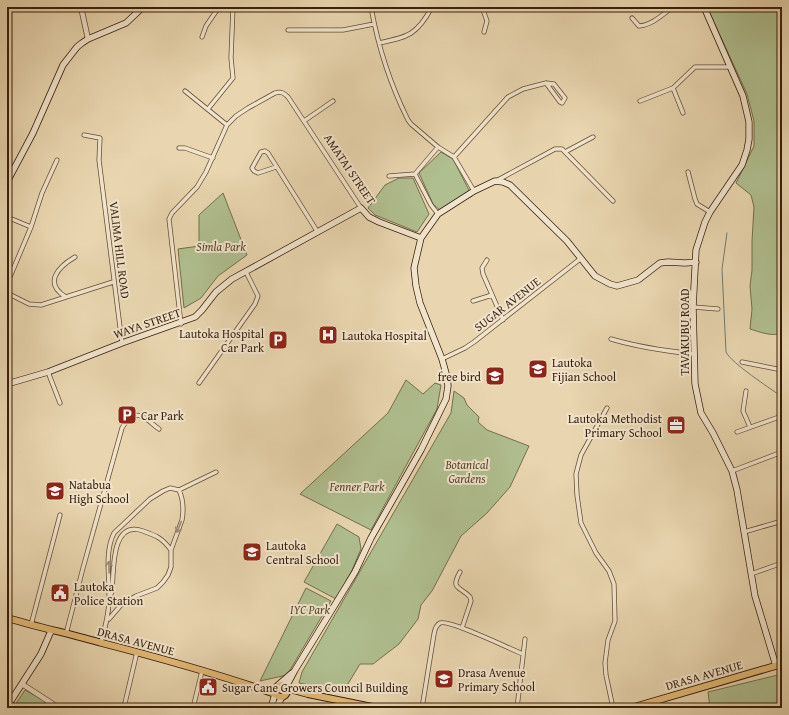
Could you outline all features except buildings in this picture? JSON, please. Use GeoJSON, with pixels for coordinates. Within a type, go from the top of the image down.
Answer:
{"type":"FeatureCollection","features":[{"type":"Feature","properties":{"kind":"highway","name":"DRASA AVENUE"},"geometry":{"type":"LineString","coordinates":[[7,618],[51,631],[101,642],[275,694]]}},
{"type":"Feature","properties":{"kind":"highway","name":"DRASA AVENUE"},"geometry":{"type":"LineString","coordinates":[[632,708],[779,665]]}},
{"type":"Feature","properties":{"kind":"highway"},"geometry":{"type":"LineString","coordinates":[[308,694],[278,697],[275,694],[275,690],[278,686],[282,685],[286,688],[308,694],[377,708]]}},
{"type":"Feature","properties":{"kind":"highway","name":"DRASA AVENUE"},"geometry":{"type":"LineString","coordinates":[[258,688],[278,686]]}},
{"type":"Feature","properties":{"kind":"highway"},"geometry":{"type":"LineString","coordinates":[[284,696],[287,692],[286,688]]}},
{"type":"Feature","properties":{"kind":"main road"},"geometry":{"type":"LineString","coordinates":[[7,182],[33,133],[63,65],[77,47],[88,39],[126,23],[143,7]]}},
{"type":"Feature","properties":{"kind":"main road","name":"TAVAKUBU ROAD"},"geometry":{"type":"LineString","coordinates":[[704,7],[743,96],[749,122],[749,138],[742,164],[710,212],[705,222],[696,250],[693,307],[695,384],[701,413],[732,471],[737,490],[755,596],[779,665]]}},
{"type":"Feature","properties":{"kind":"main road"},"geometry":{"type":"LineString","coordinates":[[286,688],[295,670],[355,572],[371,538],[421,450],[443,407],[448,386],[442,359],[420,303],[414,268],[421,238],[438,214],[474,191],[495,181],[503,182],[510,185],[567,241],[595,276],[610,284],[617,286],[638,280],[660,263],[696,262]]}},
{"type":"Feature","properties":{"kind":"main road","name":"WAYA STREET"},"geometry":{"type":"LineString","coordinates":[[7,384],[48,372],[122,343],[181,324],[195,317],[216,292],[232,279],[361,208]]}},
{"type":"Feature","properties":{"kind":"main road","name":"AMATAI STREET"},"geometry":{"type":"LineString","coordinates":[[361,208],[369,216],[379,222],[421,238]]}},
{"type":"Feature","properties":{"kind":"main road"},"geometry":{"type":"LineString","coordinates":[[7,707],[41,654],[51,631]]}},
{"type":"Feature","properties":{"kind":"main road"},"geometry":{"type":"LineString","coordinates":[[278,686],[295,670]]}},
{"type":"Feature","properties":{"kind":"main road"},"geometry":{"type":"LineString","coordinates":[[271,708],[275,694]]}},
{"type":"Feature","properties":{"kind":"main road"},"geometry":{"type":"LineString","coordinates":[[276,708],[284,696]]}},
{"type":"Feature","properties":{"kind":"street"},"geometry":{"type":"LineString","coordinates":[[81,7],[88,39]]}},
{"type":"Feature","properties":{"kind":"street"},"geometry":{"type":"LineString","coordinates":[[202,37],[206,26],[219,7]]}},
{"type":"Feature","properties":{"kind":"street"},"geometry":{"type":"LineString","coordinates":[[208,109],[232,78],[231,58],[233,7]]}},
{"type":"Feature","properties":{"kind":"street"},"geometry":{"type":"LineString","coordinates":[[371,7],[379,43],[390,78],[408,120],[438,147],[454,157],[474,191]]}},
{"type":"Feature","properties":{"kind":"street"},"geometry":{"type":"LineString","coordinates":[[379,43],[404,38],[418,29],[432,7]]}},
{"type":"Feature","properties":{"kind":"street"},"geometry":{"type":"LineString","coordinates":[[482,7],[487,21],[484,32]]}},
{"type":"Feature","properties":{"kind":"street"},"geometry":{"type":"LineString","coordinates":[[632,18],[638,26],[645,25],[652,22],[673,7]]}},
{"type":"Feature","properties":{"kind":"street"},"geometry":{"type":"LineString","coordinates":[[288,30],[343,30],[374,24]]}},
{"type":"Feature","properties":{"kind":"street"},"geometry":{"type":"LineString","coordinates":[[640,100],[673,88],[695,67],[731,67]]}},
{"type":"Feature","properties":{"kind":"street"},"geometry":{"type":"LineString","coordinates":[[454,157],[508,97],[523,88],[546,83],[554,84],[565,98],[565,101],[562,103],[560,102],[546,83]]}},
{"type":"Feature","properties":{"kind":"street"},"geometry":{"type":"LineString","coordinates":[[673,88],[683,113]]}},
{"type":"Feature","properties":{"kind":"street"},"geometry":{"type":"LineString","coordinates":[[181,324],[169,220],[172,212],[196,187],[213,158],[227,125],[186,91]]}},
{"type":"Feature","properties":{"kind":"street","name":"AMATAI STREET"},"geometry":{"type":"LineString","coordinates":[[227,125],[236,116],[248,108],[278,92],[284,93],[361,208]]}},
{"type":"Feature","properties":{"kind":"street"},"geometry":{"type":"LineString","coordinates":[[304,121],[333,101]]}},
{"type":"Feature","properties":{"kind":"street","name":"VALIMA HILL ROAD"},"geometry":{"type":"LineString","coordinates":[[84,134],[100,138],[99,160],[122,343]]}},
{"type":"Feature","properties":{"kind":"street"},"geometry":{"type":"LineString","coordinates":[[566,152],[593,137]]}},
{"type":"Feature","properties":{"kind":"street"},"geometry":{"type":"LineString","coordinates":[[389,176],[415,174],[438,147]]}},
{"type":"Feature","properties":{"kind":"street"},"geometry":{"type":"LineString","coordinates":[[179,148],[185,148],[213,158]]}},
{"type":"Feature","properties":{"kind":"street"},"geometry":{"type":"LineString","coordinates":[[495,181],[555,149],[562,149],[613,201]]}},
{"type":"Feature","properties":{"kind":"street"},"geometry":{"type":"LineString","coordinates":[[276,167],[258,173],[252,168],[258,155],[263,151],[268,153],[317,231]]}},
{"type":"Feature","properties":{"kind":"street"},"geometry":{"type":"LineString","coordinates":[[7,284],[31,227],[42,193],[57,160]]}},
{"type":"Feature","properties":{"kind":"street"},"geometry":{"type":"LineString","coordinates":[[688,172],[697,204],[710,212]]}},
{"type":"Feature","properties":{"kind":"street"},"geometry":{"type":"LineString","coordinates":[[415,174],[431,206],[438,214]]}},
{"type":"Feature","properties":{"kind":"street"},"geometry":{"type":"LineString","coordinates":[[7,217],[31,227]]}},
{"type":"Feature","properties":{"kind":"street"},"geometry":{"type":"LineString","coordinates":[[66,297],[55,287],[55,279],[59,269],[66,262],[75,257]]}},
{"type":"Feature","properties":{"kind":"street","name":"SUGAR AVENUE"},"geometry":{"type":"LineString","coordinates":[[442,359],[465,348],[580,259]]}},
{"type":"Feature","properties":{"kind":"street"},"geometry":{"type":"LineString","coordinates":[[487,260],[483,265],[482,270],[503,320]]}},
{"type":"Feature","properties":{"kind":"street"},"geometry":{"type":"LineString","coordinates":[[199,383],[255,304],[258,296],[246,272]]}},
{"type":"Feature","properties":{"kind":"street"},"geometry":{"type":"LineString","coordinates":[[7,293],[29,304],[35,305],[50,303],[114,282]]}},
{"type":"Feature","properties":{"kind":"street"},"geometry":{"type":"LineString","coordinates":[[473,302],[492,295]]}},
{"type":"Feature","properties":{"kind":"street"},"geometry":{"type":"LineString","coordinates":[[693,307],[718,309]]}},
{"type":"Feature","properties":{"kind":"street"},"geometry":{"type":"LineString","coordinates":[[611,339],[630,345],[694,354]]}},
{"type":"Feature","properties":{"kind":"street"},"geometry":{"type":"LineString","coordinates":[[742,362],[782,370]]}},
{"type":"Feature","properties":{"kind":"street"},"geometry":{"type":"LineString","coordinates":[[48,372],[60,403]]}},
{"type":"Feature","properties":{"kind":"street"},"geometry":{"type":"LineString","coordinates":[[746,391],[744,411],[750,427]]}},
{"type":"Feature","properties":{"kind":"street"},"geometry":{"type":"LineString","coordinates":[[607,408],[580,455],[576,474],[577,496],[581,523],[596,553],[609,571],[614,584],[615,621],[608,640],[605,663],[613,708]]}},
{"type":"Feature","properties":{"kind":"street"},"geometry":{"type":"LineString","coordinates":[[66,634],[122,428],[129,417],[137,415],[145,417],[159,429]]}},
{"type":"Feature","properties":{"kind":"street"},"geometry":{"type":"LineString","coordinates":[[737,432],[782,416]]}},
{"type":"Feature","properties":{"kind":"street"},"geometry":{"type":"LineString","coordinates":[[732,471],[780,452],[782,461]]}},
{"type":"Feature","properties":{"kind":"street"},"geometry":{"type":"LineString","coordinates":[[101,642],[108,620],[110,598],[109,553],[111,539],[114,533],[150,499],[170,488],[178,490],[216,472]]}},
{"type":"Feature","properties":{"kind":"street"},"geometry":{"type":"LineString","coordinates":[[108,620],[121,605],[136,596],[157,588],[168,575],[171,566],[171,550],[183,515],[182,498],[178,490]]}},
{"type":"Feature","properties":{"kind":"street"},"geometry":{"type":"LineString","coordinates":[[31,625],[60,515]]}},
{"type":"Feature","properties":{"kind":"street"},"geometry":{"type":"LineString","coordinates":[[744,532],[782,521]]}},
{"type":"Feature","properties":{"kind":"street"},"geometry":{"type":"LineString","coordinates":[[110,598],[112,591],[115,548],[125,534],[137,529],[155,535],[160,537],[171,550]]}},
{"type":"Feature","properties":{"kind":"street"},"geometry":{"type":"LineString","coordinates":[[751,574],[782,563]]}},
{"type":"Feature","properties":{"kind":"street"},"geometry":{"type":"LineString","coordinates":[[460,572],[456,580],[456,585],[470,597],[471,601],[462,628]]}},
{"type":"Feature","properties":{"kind":"street"},"geometry":{"type":"LineString","coordinates":[[422,708],[436,627],[440,623],[462,628],[523,654]]}},
{"type":"Feature","properties":{"kind":"street"},"geometry":{"type":"LineString","coordinates":[[517,708],[524,640]]}},
{"type":"Feature","properties":{"kind":"street"},"geometry":{"type":"LineString","coordinates":[[120,708],[125,703],[136,652]]}},
{"type":"Feature","properties":{"kind":"street"},"geometry":{"type":"LineString","coordinates":[[193,708],[202,671]]}},
{"type":"Feature","properties":{"kind":"street"},"geometry":{"type":"LineString","coordinates":[[22,684],[59,708]]}},
{"type":"Feature","properties":{"kind":"street"},"geometry":{"type":"LineString","coordinates":[[678,708],[693,706],[694,708]]}},
{"type":"Feature","properties":{"kind":"green space"},"geometry":{"type":"Polygon","coordinates":[[[707,7],[782,7],[782,333],[778,334],[766,334],[750,329],[752,309],[750,286],[754,207],[751,195],[736,183],[754,146],[754,121],[747,94],[707,7]]]}},
{"type":"Feature","properties":{"kind":"green space"},"geometry":{"type":"Polygon","coordinates":[[[441,152],[453,159],[472,196],[442,212],[433,204],[419,173],[441,152]]]}},
{"type":"Feature","properties":{"kind":"green space"},"geometry":{"type":"Polygon","coordinates":[[[399,178],[413,178],[429,214],[417,232],[375,215],[368,208],[385,185],[399,178]]]}},
{"type":"Feature","properties":{"kind":"green space","name":"Simla Park"},"geometry":{"type":"Polygon","coordinates":[[[223,193],[247,255],[218,276],[201,298],[184,308],[178,249],[199,246],[199,215],[223,193]]]}},
{"type":"Feature","properties":{"kind":"green space","name":"Fenner Park"},"geometry":{"type":"Polygon","coordinates":[[[406,380],[423,394],[435,383],[441,385],[437,409],[371,530],[300,494],[388,413],[406,380]]]}},
{"type":"Feature","properties":{"kind":"green space","name":"Botanical Gardens"},"geometry":{"type":"Polygon","coordinates":[[[454,391],[464,398],[467,405],[479,417],[478,422],[487,430],[529,446],[510,487],[487,513],[461,536],[432,591],[421,605],[418,619],[399,644],[373,664],[360,664],[343,692],[299,683],[302,672],[451,413],[454,391]]]}},
{"type":"Feature","properties":{"kind":"green space"},"geometry":{"type":"Polygon","coordinates":[[[337,524],[359,537],[361,549],[352,570],[336,599],[304,582],[337,524]]]}},
{"type":"Feature","properties":{"kind":"green space","name":"IYC Park"},"geometry":{"type":"Polygon","coordinates":[[[306,588],[331,601],[287,675],[260,681],[306,588]]]}},
{"type":"Feature","properties":{"kind":"green space"},"geometry":{"type":"Polygon","coordinates":[[[782,674],[782,708],[710,708],[708,692],[782,674]]]}},
{"type":"Feature","properties":{"kind":"green space"},"geometry":{"type":"Polygon","coordinates":[[[25,690],[49,703],[54,708],[13,708],[25,690]]]}},
{"type":"Feature","properties":{"kind":"waterway"},"geometry":{"type":"LineString","coordinates":[[727,233],[722,269],[726,352],[729,357],[743,369],[782,397]]}},
{"type":"Feature","properties":{"kind":"place","name":"Lautoka Hospital"},"geometry":{"type":"Point","coordinates":[328,335]}},
{"type":"Feature","properties":{"kind":"place","name":"Lautoka Hospital Car Park"},"geometry":{"type":"Point","coordinates":[278,340]}},
{"type":"Feature","properties":{"kind":"place","name":"Lautoka Fijian School"},"geometry":{"type":"Point","coordinates":[538,369]}},
{"type":"Feature","properties":{"kind":"place","name":"free bird"},"geometry":{"type":"Point","coordinates":[495,376]}},
{"type":"Feature","properties":{"kind":"place","name":"Car Park"},"geometry":{"type":"Point","coordinates":[127,415]}},
{"type":"Feature","properties":{"kind":"place","name":"Lautoka Methodist Primary School"},"geometry":{"type":"Point","coordinates":[676,425]}},
{"type":"Feature","properties":{"kind":"place","name":"Natabua High School"},"geometry":{"type":"Point","coordinates":[55,491]}},
{"type":"Feature","properties":{"kind":"place","name":"Lautoka Central School"},"geometry":{"type":"Point","coordinates":[252,552]}},
{"type":"Feature","properties":{"kind":"place","name":"Lautoka Police Station"},"geometry":{"type":"Point","coordinates":[60,593]}},
{"type":"Feature","properties":{"kind":"place","name":"Drasa Avenue Primary School"},"geometry":{"type":"Point","coordinates":[444,679]}},
{"type":"Feature","properties":{"kind":"place","name":"Sugar Cane Growers Council Building"},"geometry":{"type":"Point","coordinates":[208,687]}}]}
